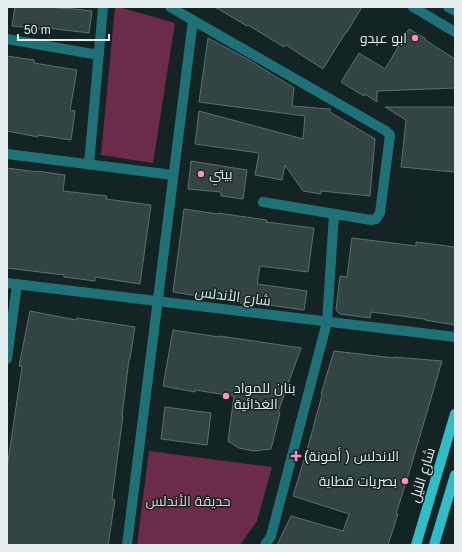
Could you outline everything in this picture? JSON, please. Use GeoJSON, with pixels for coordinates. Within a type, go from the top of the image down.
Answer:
{"type":"FeatureCollection","features":[{"type":"Feature","properties":{"kind":"main road","name":"شارع النيل"},"geometry":{"type":"LineString","coordinates":[[416,545],[455,414]]}},
{"type":"Feature","properties":{"kind":"main road"},"geometry":{"type":"LineString","coordinates":[[434,545],[455,475]]}},
{"type":"Feature","properties":{"kind":"street"},"geometry":{"type":"LineString","coordinates":[[89,164],[103,7]]}},
{"type":"Feature","properties":{"kind":"street"},"geometry":{"type":"LineString","coordinates":[[170,7],[386,131],[390,135],[380,213],[376,219],[371,220],[263,202]]}},
{"type":"Feature","properties":{"kind":"street"},"geometry":{"type":"LineString","coordinates":[[413,7],[455,32]]}},
{"type":"Feature","properties":{"kind":"street"},"geometry":{"type":"LineString","coordinates":[[448,7],[455,11]]}},
{"type":"Feature","properties":{"kind":"street"},"geometry":{"type":"LineString","coordinates":[[127,545],[193,20]]}},
{"type":"Feature","properties":{"kind":"street"},"geometry":{"type":"LineString","coordinates":[[7,39],[99,55]]}},
{"type":"Feature","properties":{"kind":"street"},"geometry":{"type":"LineString","coordinates":[[7,154],[173,174]]}},
{"type":"Feature","properties":{"kind":"street"},"geometry":{"type":"LineString","coordinates":[[265,545],[271,536],[327,322],[334,214]]}},
{"type":"Feature","properties":{"kind":"street"},"geometry":{"type":"LineString","coordinates":[[7,359],[12,283]]}},
{"type":"Feature","properties":{"kind":"street","name":"شارع الأندلس"},"geometry":{"type":"LineString","coordinates":[[12,283],[455,337]]}},
{"type":"Feature","properties":{"kind":"green space"},"geometry":{"type":"Polygon","coordinates":[[[115,7],[175,23],[153,163],[101,155],[115,7]]]}},
{"type":"Feature","properties":{"kind":"green space","name":"حديقة الأندلس"},"geometry":{"type":"Polygon","coordinates":[[[149,451],[272,467],[257,521],[240,545],[137,545],[149,451]]]}},
{"type":"Feature","properties":{"kind":"building"},"geometry":{"type":"Polygon","coordinates":[[[15,7],[51,7],[92,11],[89,33],[48,28],[48,30],[12,26],[15,7]]]}},
{"type":"Feature","properties":{"kind":"building"},"geometry":{"type":"Polygon","coordinates":[[[215,7],[362,7],[323,69],[286,45],[284,47],[215,7]]]}},
{"type":"Feature","properties":{"kind":"building"},"geometry":{"type":"Polygon","coordinates":[[[409,29],[455,59],[455,88],[377,91],[377,102],[341,82],[359,53],[385,69],[409,29]]]}},
{"type":"Feature","properties":{"kind":"building"},"geometry":{"type":"Polygon","coordinates":[[[208,38],[249,60],[294,88],[292,106],[330,109],[330,112],[375,139],[370,196],[321,191],[321,194],[303,191],[285,165],[282,180],[255,175],[259,153],[195,144],[199,111],[303,139],[305,116],[199,102],[208,38]]]}},
{"type":"Feature","properties":{"kind":"building"},"geometry":{"type":"Polygon","coordinates":[[[7,56],[34,60],[34,63],[77,70],[70,110],[75,111],[71,140],[38,135],[38,137],[7,131],[7,56]]]}},
{"type":"Feature","properties":{"kind":"building"},"geometry":{"type":"Polygon","coordinates":[[[385,107],[455,107],[455,172],[401,167],[406,120],[385,107]]]}},
{"type":"Feature","properties":{"kind":"building"},"geometry":{"type":"Polygon","coordinates":[[[191,161],[247,170],[243,199],[221,196],[221,192],[188,189],[191,161]]]}},
{"type":"Feature","properties":{"kind":"building"},"geometry":{"type":"Polygon","coordinates":[[[7,168],[65,175],[63,191],[107,196],[106,199],[151,205],[140,284],[95,277],[95,281],[64,277],[64,275],[7,268],[7,168]]]}},
{"type":"Feature","properties":{"kind":"building"},"geometry":{"type":"Polygon","coordinates":[[[184,209],[314,228],[308,272],[260,266],[257,284],[307,291],[304,310],[255,303],[254,305],[173,292],[184,209]]]}},
{"type":"Feature","properties":{"kind":"building"},"geometry":{"type":"Polygon","coordinates":[[[352,238],[416,246],[416,242],[455,247],[455,325],[425,319],[371,312],[370,318],[340,314],[336,310],[340,276],[347,277],[352,238]]]}},
{"type":"Feature","properties":{"kind":"building"},"geometry":{"type":"Polygon","coordinates":[[[30,311],[76,320],[77,318],[135,327],[129,359],[112,499],[115,500],[108,545],[7,545],[7,468],[22,367],[19,366],[30,311]]]}},
{"type":"Feature","properties":{"kind":"building"},"geometry":{"type":"Polygon","coordinates":[[[173,330],[301,348],[278,412],[280,413],[271,449],[253,451],[239,448],[228,441],[234,396],[195,390],[195,392],[163,386],[173,330]]]}},
{"type":"Feature","properties":{"kind":"building"},"geometry":{"type":"Polygon","coordinates":[[[334,351],[394,358],[442,361],[388,545],[277,545],[291,516],[343,531],[349,514],[293,496],[334,351]]]}},
{"type":"Feature","properties":{"kind":"building"},"geometry":{"type":"Polygon","coordinates":[[[165,407],[211,413],[207,445],[161,439],[165,407]]]}},
{"type":"Feature","properties":{"kind":"place","name":"ابو عبدو"},"geometry":{"type":"Point","coordinates":[415,38]}},
{"type":"Feature","properties":{"kind":"place","name":"بيتي"},"geometry":{"type":"Point","coordinates":[201,174]}},
{"type":"Feature","properties":{"kind":"place","name":"بنان للمواد الغذائية"},"geometry":{"type":"Point","coordinates":[226,396]}},
{"type":"Feature","properties":{"kind":"place","name":"الاندلس ( أمونة)"},"geometry":{"type":"Point","coordinates":[296,456]}},
{"type":"Feature","properties":{"kind":"place","name":"بصريات قطاية"},"geometry":{"type":"Point","coordinates":[405,481]}}]}
